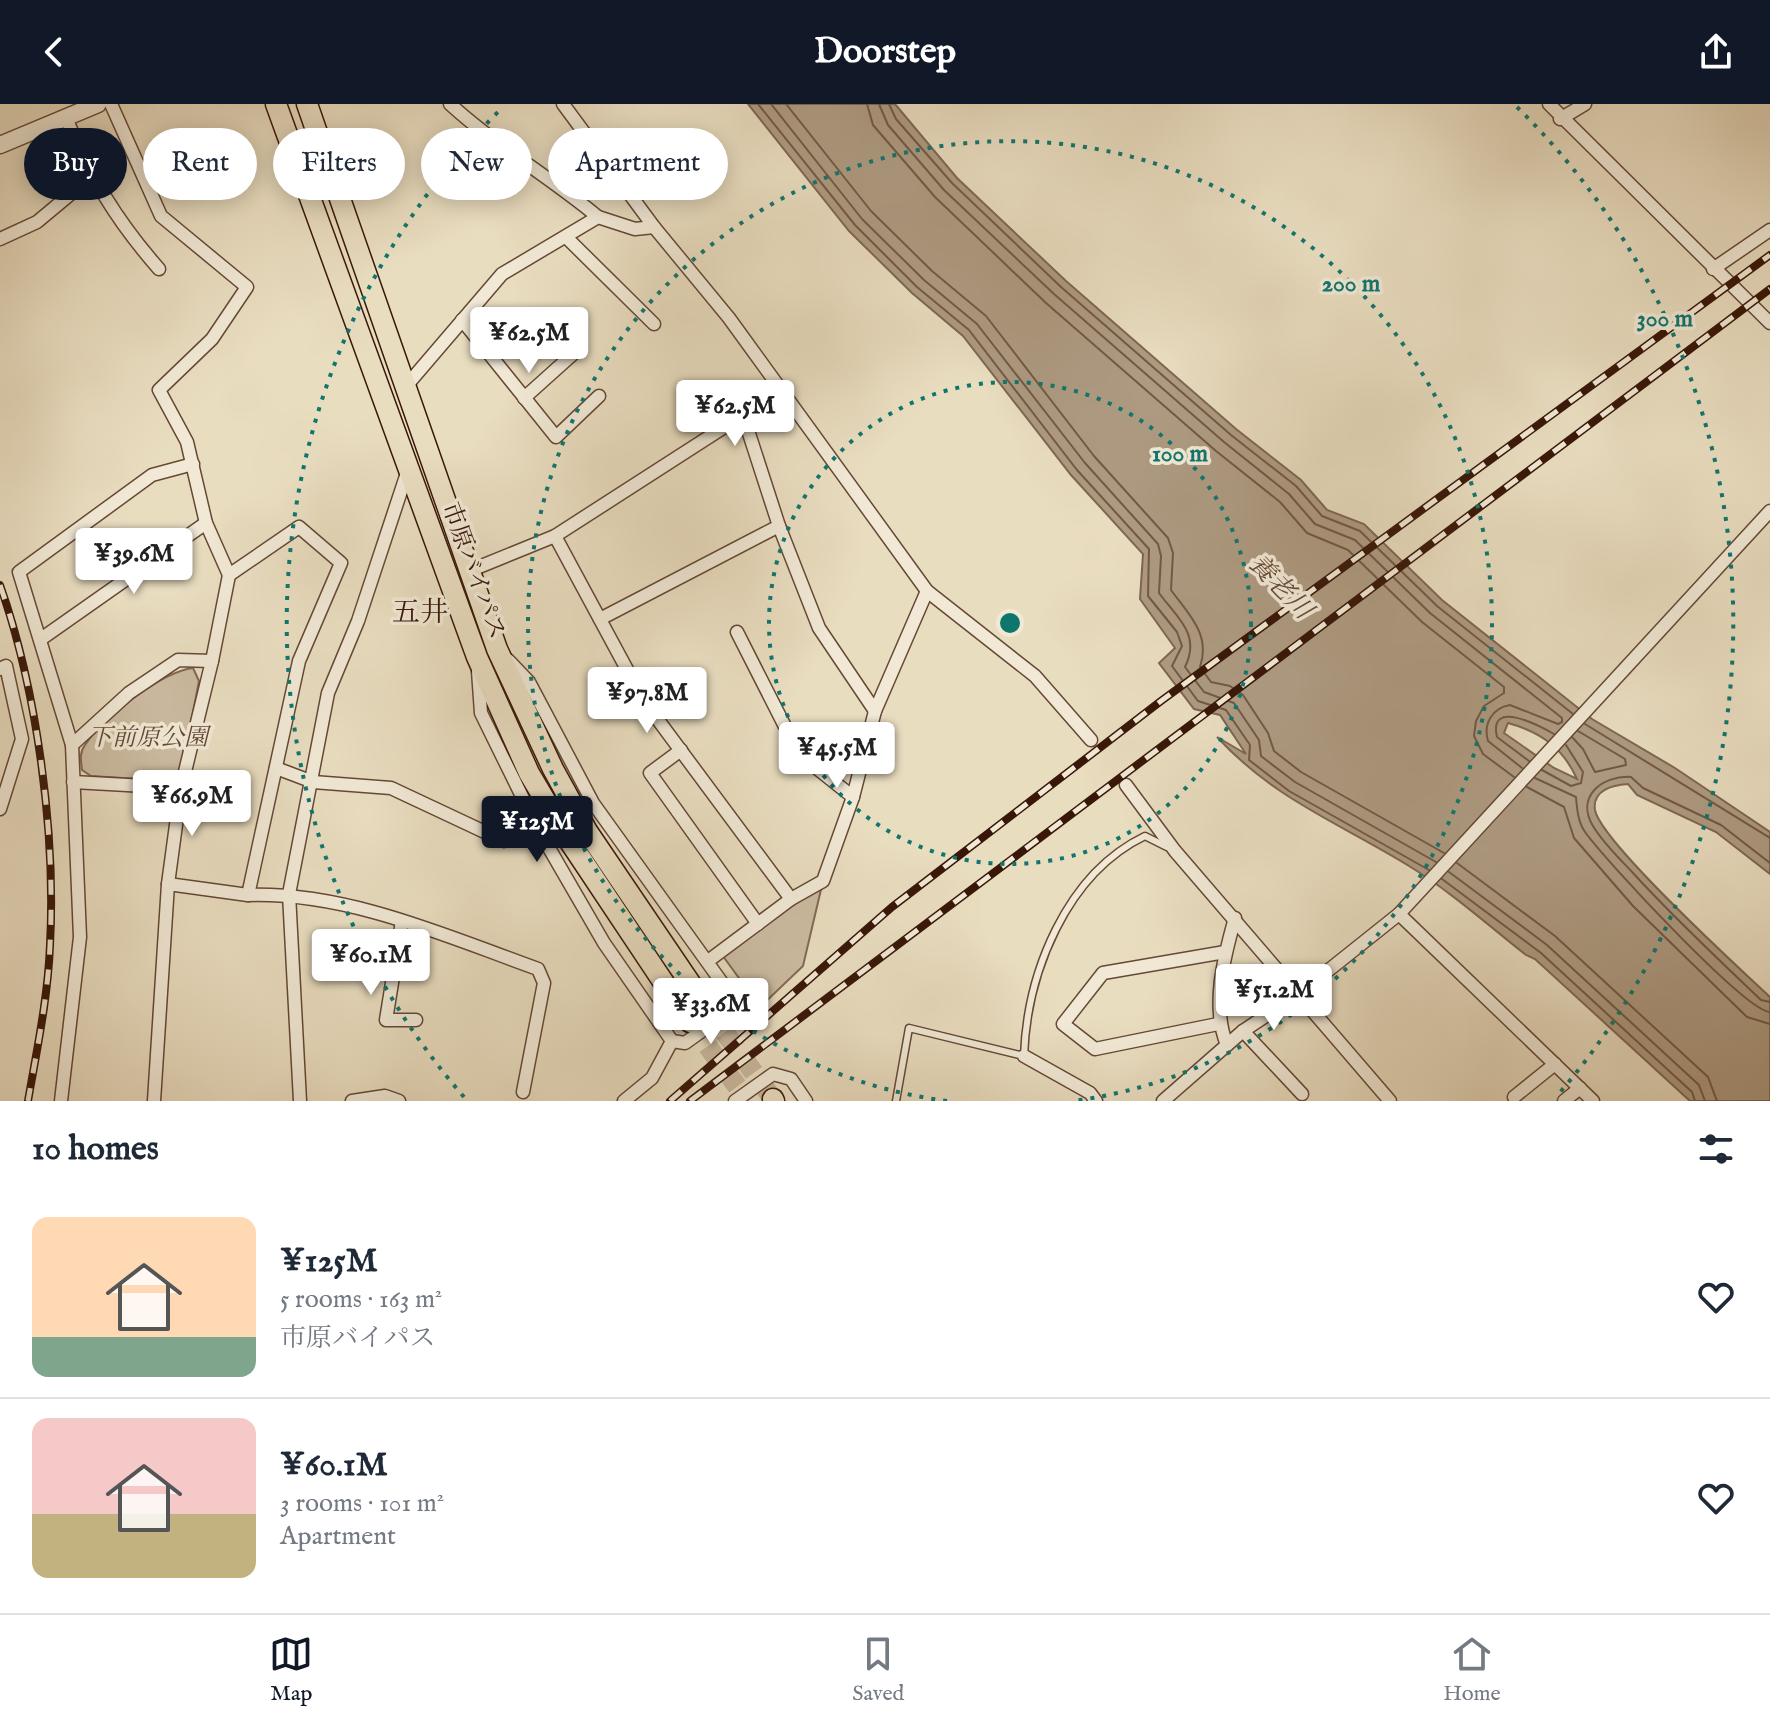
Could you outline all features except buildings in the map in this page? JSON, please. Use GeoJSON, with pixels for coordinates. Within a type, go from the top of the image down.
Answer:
{"type":"FeatureCollection","features":[{"type":"Feature","properties":{"kind":"highway","name":"市原バイパス"},"geometry":{"type":"LineString","coordinates":[[276,104],[477,657],[529,773],[566,836],[690,1022]]}},
{"type":"Feature","properties":{"kind":"highway","name":"市原バイパス"},"geometry":{"type":"LineString","coordinates":[[307,104],[497,649],[553,769],[587,831],[707,1008]]}},
{"type":"Feature","properties":{"kind":"street"},"geometry":{"type":"LineString","coordinates":[[0,145],[98,104]]}},
{"type":"Feature","properties":{"kind":"street"},"geometry":{"type":"LineString","coordinates":[[111,104],[161,216],[247,287],[212,339],[159,390],[187,442],[215,552],[229,575],[181,788],[168,884],[154,1101]]}},
{"type":"Feature","properties":{"kind":"street"},"geometry":{"type":"LineString","coordinates":[[450,104],[481,132],[548,175],[598,217],[635,229],[654,227]]}},
{"type":"Feature","properties":{"kind":"street"},"geometry":{"type":"LineString","coordinates":[[563,104],[654,227],[729,318],[927,591],[1035,676],[1091,740]]}},
{"type":"Feature","properties":{"kind":"street"},"geometry":{"type":"LineString","coordinates":[[1549,104],[1560,119],[1770,323]]}},
{"type":"Feature","properties":{"kind":"street"},"geometry":{"type":"LineString","coordinates":[[1560,119],[1585,104]]}},
{"type":"Feature","properties":{"kind":"street"},"geometry":{"type":"LineString","coordinates":[[66,118],[70,128]]}},
{"type":"Feature","properties":{"kind":"street"},"geometry":{"type":"LineString","coordinates":[[0,239],[37,222],[63,200]]}},
{"type":"Feature","properties":{"kind":"street"},"geometry":{"type":"LineString","coordinates":[[105,200],[125,231],[159,269]]}},
{"type":"Feature","properties":{"kind":"street"},"geometry":{"type":"LineString","coordinates":[[407,385],[502,274],[598,217]]}},
{"type":"Feature","properties":{"kind":"street"},"geometry":{"type":"LineString","coordinates":[[1713,269],[1770,230]]}},
{"type":"Feature","properties":{"kind":"street"},"geometry":{"type":"LineString","coordinates":[[567,238],[654,324]]}},
{"type":"Feature","properties":{"kind":"street"},"geometry":{"type":"LineString","coordinates":[[462,320],[556,437],[599,396]]}},
{"type":"Feature","properties":{"kind":"street"},"geometry":{"type":"LineString","coordinates":[[524,398],[573,354]]}},
{"type":"Feature","properties":{"kind":"street"},"geometry":{"type":"LineString","coordinates":[[469,571],[555,536],[743,415],[779,526],[819,628],[875,711]]}},
{"type":"Feature","properties":{"kind":"street"},"geometry":{"type":"LineString","coordinates":[[61,1101],[80,937],[72,745],[19,572],[152,475],[193,464]]}},
{"type":"Feature","properties":{"kind":"street"},"geometry":{"type":"LineString","coordinates":[[300,1101],[289,894],[328,693],[358,621],[408,469]]}},
{"type":"Feature","properties":{"kind":"street"},"geometry":{"type":"LineString","coordinates":[[1163,1101],[1243,1031],[1300,993],[1399,914],[1739,541],[1770,511]]}},
{"type":"Feature","properties":{"kind":"street"},"geometry":{"type":"LineString","coordinates":[[41,639],[206,523]]}},
{"type":"Feature","properties":{"kind":"street"},"geometry":{"type":"LineString","coordinates":[[600,619],[779,526]]}},
{"type":"Feature","properties":{"kind":"street"},"geometry":{"type":"LineString","coordinates":[[229,575],[299,527],[341,563],[299,661],[248,895]]}},
{"type":"Feature","properties":{"kind":"street"},"geometry":{"type":"LineString","coordinates":[[555,536],[644,701],[791,899]]}},
{"type":"Feature","properties":{"kind":"street"},"geometry":{"type":"LineString","coordinates":[[708,961],[791,899],[823,881],[853,797],[875,711],[927,591]]}},
{"type":"Feature","properties":{"kind":"street"},"geometry":{"type":"LineString","coordinates":[[737,632],[799,754],[853,797]]}},
{"type":"Feature","properties":{"kind":"street"},"geometry":{"type":"LineString","coordinates":[[477,657],[481,713],[538,829],[604,943],[672,1041],[685,1043],[738,1005],[593,803],[529,682],[497,649]]}},
{"type":"Feature","properties":{"kind":"street"},"geometry":{"type":"LineString","coordinates":[[72,745],[129,693],[178,660],[212,661]]}},
{"type":"Feature","properties":{"kind":"street"},"geometry":{"type":"LineString","coordinates":[[0,669],[6,666],[22,739],[0,809]]}},
{"type":"Feature","properties":{"kind":"street"},"geometry":{"type":"LineString","coordinates":[[681,750],[650,773],[758,924]]}},
{"type":"Feature","properties":{"kind":"street"},"geometry":{"type":"LineString","coordinates":[[276,768],[313,782],[391,788],[504,841],[538,829]]}},
{"type":"Feature","properties":{"kind":"street"},"geometry":{"type":"LineString","coordinates":[[73,782],[181,788]]}},
{"type":"Feature","properties":{"kind":"street"},"geometry":{"type":"LineString","coordinates":[[1126,785],[1175,851],[1390,1101]]}},
{"type":"Feature","properties":{"kind":"street"},"geometry":{"type":"LineString","coordinates":[[168,884],[248,895],[289,894],[402,921],[538,969],[544,983],[523,1092]]}},
{"type":"Feature","properties":{"kind":"street"},"geometry":{"type":"LineString","coordinates":[[1399,914],[1593,1101]]}},
{"type":"Feature","properties":{"kind":"street"},"geometry":{"type":"LineString","coordinates":[[1227,1045],[1218,1024],[1225,952],[1235,918]]}},
{"type":"Feature","properties":{"kind":"street"},"geometry":{"type":"LineString","coordinates":[[402,921],[386,1020],[416,1020]]}},
{"type":"Feature","properties":{"kind":"street"},"geometry":{"type":"LineString","coordinates":[[1218,1024],[1095,1049],[1063,1024],[1103,973],[1225,952]]}},
{"type":"Feature","properties":{"kind":"street"},"geometry":{"type":"LineString","coordinates":[[1243,1031],[1302,1094]]}},
{"type":"Feature","properties":{"kind":"street"},"geometry":{"type":"LineString","coordinates":[[624,1101],[652,1078],[672,1041]]}},
{"type":"Feature","properties":{"kind":"street"},"geometry":{"type":"LineString","coordinates":[[1024,1056],[1090,1093],[1096,1101]]}},
{"type":"Feature","properties":{"kind":"street"},"geometry":{"type":"LineString","coordinates":[[1514,1097],[1555,1064]]}},
{"type":"Feature","properties":{"kind":"street"},"geometry":{"type":"LineString","coordinates":[[735,1101],[773,1074],[791,1079],[806,1101]]}},
{"type":"Feature","properties":{"kind":"street"},"geometry":{"type":"LineString","coordinates":[[1564,1101],[1580,1088]]}},
{"type":"Feature","properties":{"kind":"street"},"geometry":{"type":"LineString","coordinates":[[352,1101],[385,1096],[399,1101]]}},
{"type":"Feature","properties":{"kind":"lane"},"geometry":{"type":"LineString","coordinates":[[896,1101],[909,1028],[1024,1056],[1025,1018],[1042,956],[1080,894],[1108,861],[1145,836],[1175,851]]}},
{"type":"Feature","properties":{"kind":"green space","name":"下前原公園"},"geometry":{"type":"Polygon","coordinates":[[[193,668],[199,681],[181,775],[171,781],[91,776],[82,770],[83,748],[105,722],[150,687],[180,671],[193,668]]]}},
{"type":"Feature","properties":{"kind":"green space"},"geometry":{"type":"Polygon","coordinates":[[[823,881],[803,966],[760,1007],[720,952],[823,881]]]}},
{"type":"Feature","properties":{"kind":"water","name":"養老川"},"geometry":{"type":"Polygon","coordinates":[[[748,104],[895,104],[957,178],[1066,281],[1236,429],[1301,480],[1327,510],[1364,524],[1442,600],[1592,719],[1675,768],[1770,832],[1770,874],[1716,832],[1637,795],[1628,784],[1605,790],[1595,803],[1603,826],[1645,876],[1770,997],[1770,1101],[1690,1101],[1535,959],[1454,897],[1409,866],[1284,794],[1239,759],[1217,737],[1246,754],[1220,715],[1194,709],[1159,663],[1175,648],[1140,599],[1143,554],[1071,475],[963,336],[912,293],[849,231],[748,104]],[[1508,723],[1504,733],[1554,768],[1577,779],[1558,750],[1541,736],[1508,723]]]}},
{"type":"Feature","properties":{"kind":"tunnel"},"geometry":{"type":"LineString","coordinates":[[707,1008],[773,1099]]}},
{"type":"Feature","properties":{"kind":"tunnel"},"geometry":{"type":"LineString","coordinates":[[690,1022],[748,1101]]}},
{"type":"Feature","properties":{"kind":"railway"},"geometry":{"type":"LineString","coordinates":[[670,1101],[892,907],[1161,701],[1770,255]]}},
{"type":"Feature","properties":{"kind":"railway"},"geometry":{"type":"LineString","coordinates":[[690,1101],[1770,289]]}},
{"type":"Feature","properties":{"kind":"railway"},"geometry":{"type":"LineString","coordinates":[[0,585],[34,716],[50,856],[49,964],[28,1101]]}},
{"type":"Feature","properties":{"kind":"district","name":"五井"},"geometry":{"type":"Point","coordinates":[420,613]}}]}
